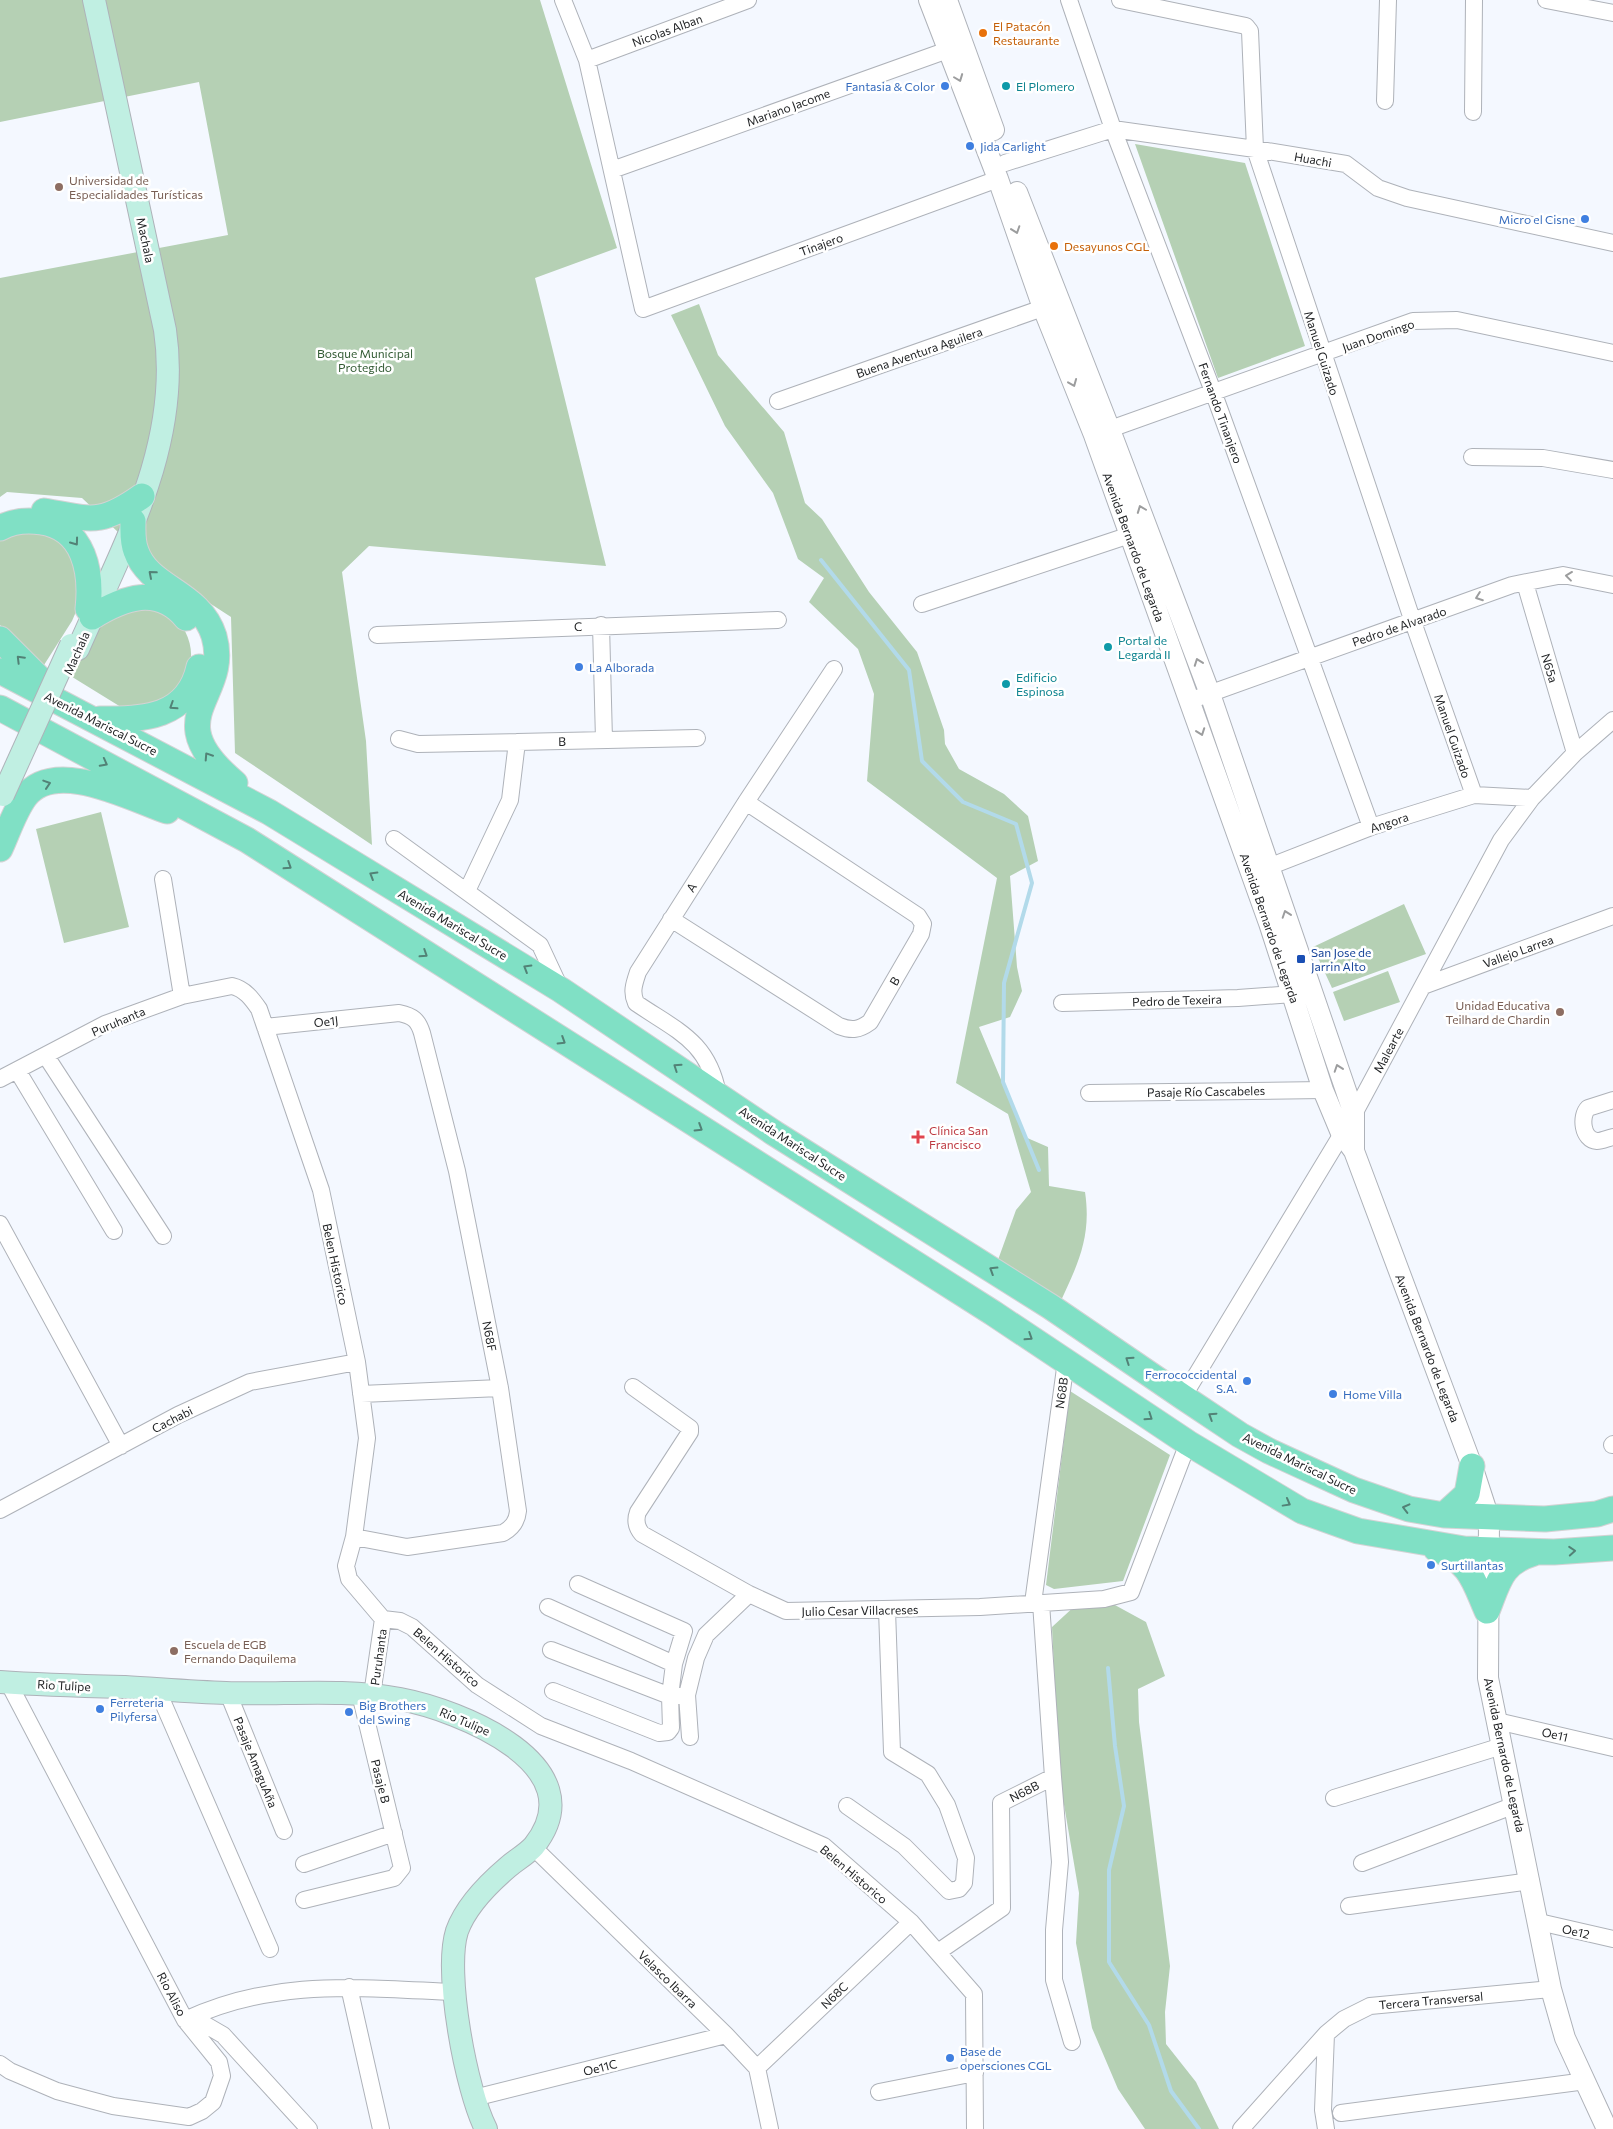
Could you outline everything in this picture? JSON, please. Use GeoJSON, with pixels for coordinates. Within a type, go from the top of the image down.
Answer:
{"type":"FeatureCollection","features":[{"type":"Feature","properties":{"kind":"main road","name":"Machala"},"geometry":{"type":"LineString","coordinates":[[0,823],[3,794],[133,521],[146,489],[166,419],[169,385],[168,351],[94,0]]}},
{"type":"Feature","properties":{"kind":"main road","name":"Machala"},"geometry":{"type":"LineString","coordinates":[[90,613],[146,489]]}},
{"type":"Feature","properties":{"kind":"main road"},"geometry":{"type":"LineString","coordinates":[[0,512],[19,508],[97,519],[123,510],[146,489]]}},
{"type":"Feature","properties":{"kind":"main road"},"geometry":{"type":"LineString","coordinates":[[0,528],[31,520],[56,526],[66,531],[84,556],[90,576],[90,613],[124,599],[140,597],[156,599],[176,608],[190,624],[199,644],[198,670],[193,686],[180,702],[171,709],[152,717],[128,720],[94,719]]}},
{"type":"Feature","properties":{"kind":"main road"},"geometry":{"type":"LineString","coordinates":[[133,521],[133,542],[144,566],[155,577],[187,598],[198,608],[214,636],[216,656],[214,669],[198,714],[198,732],[205,753],[216,767],[270,812]]}},
{"type":"Feature","properties":{"kind":"main road"},"geometry":{"type":"LineString","coordinates":[[0,639],[65,704]]}},
{"type":"Feature","properties":{"kind":"main road","name":"Avenida Mariscal Sucre"},"geometry":{"type":"LineString","coordinates":[[0,671],[270,812],[561,990],[774,1133],[1051,1307],[1183,1397],[1255,1443],[1354,1490],[1408,1509],[1489,1518],[1545,1519],[1597,1514],[1613,1509]]}},
{"type":"Feature","properties":{"kind":"main road"},"geometry":{"type":"LineString","coordinates":[[3,794],[20,737],[20,726],[7,712]]}},
{"type":"Feature","properties":{"kind":"main road"},"geometry":{"type":"LineString","coordinates":[[7,712],[246,840],[1066,1360],[1188,1443],[1302,1511],[1358,1531],[1488,1551],[1573,1552],[1613,1548]]}},
{"type":"Feature","properties":{"kind":"main road"},"geometry":{"type":"LineString","coordinates":[[0,849],[25,797],[34,788],[62,780],[83,781],[246,840]]}},
{"type":"Feature","properties":{"kind":"main road"},"geometry":{"type":"LineString","coordinates":[[1444,1514],[1467,1494],[1472,1466]]}},
{"type":"Feature","properties":{"kind":"main road"},"geometry":{"type":"LineString","coordinates":[[1417,1541],[1446,1553],[1466,1567],[1488,1611]]}},
{"type":"Feature","properties":{"kind":"main road"},"geometry":{"type":"LineString","coordinates":[[1488,1611],[1505,1569],[1520,1557],[1537,1552]]}},
{"type":"Feature","properties":{"kind":"main road","name":"Rio Tulipe"},"geometry":{"type":"LineString","coordinates":[[4,1682],[228,1693],[335,1692],[401,1699],[447,1712],[482,1727],[528,1758],[545,1780],[550,1801],[548,1819],[533,1847],[482,1892],[459,1926],[454,1949],[454,1992],[462,2046],[474,2098],[486,2129]]}},
{"type":"Feature","properties":{"kind":"street"},"geometry":{"type":"LineString","coordinates":[[563,0],[587,60],[612,170]]}},
{"type":"Feature","properties":{"kind":"street","name":"Nicolas Alban"},"geometry":{"type":"LineString","coordinates":[[587,60],[748,0]]}},
{"type":"Feature","properties":{"kind":"street","name":"Avenida Bernardo de Legarda"},"geometry":{"type":"LineString","coordinates":[[929,0],[956,48],[1051,305],[1210,694],[1244,799],[1260,870],[1293,994],[1323,1090],[1342,1134],[1354,1151],[1472,1466],[1489,1518],[1488,1678],[1539,1922],[1551,1989],[1565,2038],[1608,2124]]}},
{"type":"Feature","properties":{"kind":"street","name":"Avenida Bernardo de Legarda"},"geometry":{"type":"LineString","coordinates":[[947,0],[956,48]]}},
{"type":"Feature","properties":{"kind":"street","name":"Fernando Tinanjero"},"geometry":{"type":"LineString","coordinates":[[1069,0],[1113,129],[1214,394],[1371,827]]}},
{"type":"Feature","properties":{"kind":"street","name":"Manuel Guizado"},"geometry":{"type":"LineString","coordinates":[[1120,0],[1246,26],[1252,38],[1255,149],[1322,354],[1474,795]]}},
{"type":"Feature","properties":{"kind":"street"},"geometry":{"type":"LineString","coordinates":[[1385,101],[1388,0]]}},
{"type":"Feature","properties":{"kind":"street"},"geometry":{"type":"LineString","coordinates":[[1473,112],[1474,0]]}},
{"type":"Feature","properties":{"kind":"street"},"geometry":{"type":"LineString","coordinates":[[1546,0],[1613,13]]}},
{"type":"Feature","properties":{"kind":"street","name":"Mariano Jacome"},"geometry":{"type":"LineString","coordinates":[[612,170],[956,48]]}},
{"type":"Feature","properties":{"kind":"street","name":"Huachi"},"geometry":{"type":"LineString","coordinates":[[1002,171],[1113,129],[1346,164],[1378,188],[1407,198],[1613,243]]}},
{"type":"Feature","properties":{"kind":"street","name":"Tinajero"},"geometry":{"type":"LineString","coordinates":[[612,170],[643,309],[1002,171]]}},
{"type":"Feature","properties":{"kind":"street","name":"Buena Aventura Aguilera"},"geometry":{"type":"LineString","coordinates":[[778,401],[1051,305]]}},
{"type":"Feature","properties":{"kind":"street","name":"Juan Domingo"},"geometry":{"type":"LineString","coordinates":[[1102,432],[1214,394],[1413,321],[1456,320],[1613,353]]}},
{"type":"Feature","properties":{"kind":"street","name":"Avenida Bernardo de Legarda"},"geometry":{"type":"LineString","coordinates":[[1102,432],[1130,535],[1190,701],[1260,870],[1354,1114],[1354,1151]]}},
{"type":"Feature","properties":{"kind":"street"},"geometry":{"type":"LineString","coordinates":[[1472,458],[1543,458],[1613,470]]}},
{"type":"Feature","properties":{"kind":"street"},"geometry":{"type":"LineString","coordinates":[[922,604],[1130,535]]}},
{"type":"Feature","properties":{"kind":"street","name":"Pedro de Alvarado"},"geometry":{"type":"LineString","coordinates":[[1190,701],[1512,585],[1563,574],[1613,585]]}},
{"type":"Feature","properties":{"kind":"street","name":"N65a"},"geometry":{"type":"LineString","coordinates":[[1525,583],[1575,753]]}},
{"type":"Feature","properties":{"kind":"street","name":"C"},"geometry":{"type":"LineString","coordinates":[[377,634],[778,620]]}},
{"type":"Feature","properties":{"kind":"street"},"geometry":{"type":"LineString","coordinates":[[601,625],[604,740]]}},
{"type":"Feature","properties":{"kind":"street","name":"A"},"geometry":{"type":"LineString","coordinates":[[718,1094],[714,1072],[700,1049],[636,1003],[632,995],[638,972],[834,668]]}},
{"type":"Feature","properties":{"kind":"street","name":"Malearte"},"geometry":{"type":"LineString","coordinates":[[1183,1397],[1354,1114],[1501,840],[1532,798],[1575,753],[1613,720]]}},
{"type":"Feature","properties":{"kind":"street","name":"B"},"geometry":{"type":"LineString","coordinates":[[399,739],[418,744],[697,738]]}},
{"type":"Feature","properties":{"kind":"street"},"geometry":{"type":"LineString","coordinates":[[467,891],[510,800],[517,742]]}},
{"type":"Feature","properties":{"kind":"street","name":"Angora"},"geometry":{"type":"LineString","coordinates":[[1260,870],[1371,827],[1474,795],[1532,798]]}},
{"type":"Feature","properties":{"kind":"street","name":"B"},"geometry":{"type":"LineString","coordinates":[[672,919],[839,1026],[849,1030],[860,1029],[870,1022],[921,934],[924,924],[918,916],[746,802]]}},
{"type":"Feature","properties":{"kind":"street"},"geometry":{"type":"LineString","coordinates":[[394,839],[540,945],[561,990]]}},
{"type":"Feature","properties":{"kind":"street"},"geometry":{"type":"LineString","coordinates":[[163,879],[182,996]]}},
{"type":"Feature","properties":{"kind":"street","name":"Vallejo Larrea"},"geometry":{"type":"LineString","coordinates":[[1423,986],[1613,916]]}},
{"type":"Feature","properties":{"kind":"street","name":"Puruhanta"},"geometry":{"type":"LineString","coordinates":[[0,1080],[105,1024],[182,996],[225,987],[243,990]]}},
{"type":"Feature","properties":{"kind":"street","name":"Belen Historico"},"geometry":{"type":"LineString","coordinates":[[243,990],[259,1009],[321,1190],[357,1362],[367,1438],[354,1536],[346,1566],[349,1578],[383,1619],[400,1621],[412,1627],[477,1685],[541,1726],[631,1761],[824,1846],[911,1922],[974,1994],[975,2129]]}},
{"type":"Feature","properties":{"kind":"street","name":"Pedro de Texeira"},"geometry":{"type":"LineString","coordinates":[[1062,1003],[1238,998],[1293,994]]}},
{"type":"Feature","properties":{"kind":"street","name":"N68F"},"geometry":{"type":"LineString","coordinates":[[354,1536],[407,1547],[503,1533],[514,1525],[518,1511],[500,1388],[457,1171],[422,1033],[419,1024],[411,1016],[399,1013],[387,1015]]}},
{"type":"Feature","properties":{"kind":"street","name":"Oe1J"},"geometry":{"type":"LineString","coordinates":[[265,1027],[387,1015]]}},
{"type":"Feature","properties":{"kind":"street"},"geometry":{"type":"LineString","coordinates":[[46,1056],[163,1236]]}},
{"type":"Feature","properties":{"kind":"street"},"geometry":{"type":"LineString","coordinates":[[17,1070],[114,1231]]}},
{"type":"Feature","properties":{"kind":"street","name":"Pasaje Río Cascabeles"},"geometry":{"type":"LineString","coordinates":[[1089,1093],[1323,1090]]}},
{"type":"Feature","properties":{"kind":"street"},"geometry":{"type":"LineString","coordinates":[[1613,1100],[1588,1108],[1583,1116],[1584,1127],[1592,1139],[1598,1141],[1613,1137]]}},
{"type":"Feature","properties":{"kind":"street"},"geometry":{"type":"LineString","coordinates":[[0,1224],[121,1446]]}},
{"type":"Feature","properties":{"kind":"street","name":"N68B"},"geometry":{"type":"LineString","coordinates":[[938,1952],[1002,1908],[1001,1803],[1053,1777],[1037,1603],[1066,1360]]}},
{"type":"Feature","properties":{"kind":"street","name":"Cachabi"},"geometry":{"type":"LineString","coordinates":[[0,1510],[178,1415],[250,1382],[357,1362]]}},
{"type":"Feature","properties":{"kind":"street","name":"Julio Cesar Villacreses"},"geometry":{"type":"LineString","coordinates":[[633,1387],[690,1428],[690,1432],[638,1512],[636,1517],[638,1529],[642,1534],[749,1594],[786,1610],[887,1610],[1037,1603],[1104,1598],[1131,1592],[1188,1443]]}},
{"type":"Feature","properties":{"kind":"street"},"geometry":{"type":"LineString","coordinates":[[361,1394],[500,1388]]}},
{"type":"Feature","properties":{"kind":"street"},"geometry":{"type":"LineString","coordinates":[[553,1691],[663,1734],[671,1728],[670,1696],[674,1664],[684,1631],[578,1584]]}},
{"type":"Feature","properties":{"kind":"street"},"geometry":{"type":"LineString","coordinates":[[690,1737],[687,1695],[696,1658],[706,1635],[749,1594]]}},
{"type":"Feature","properties":{"kind":"street"},"geometry":{"type":"LineString","coordinates":[[548,1607],[674,1664]]}},
{"type":"Feature","properties":{"kind":"street"},"geometry":{"type":"LineString","coordinates":[[847,1806],[904,1846],[949,1891],[960,1888],[964,1883],[966,1858],[947,1805],[928,1774],[892,1752],[887,1610]]}},
{"type":"Feature","properties":{"kind":"street","name":"Puruhanta"},"geometry":{"type":"LineString","coordinates":[[366,1694],[383,1619]]}},
{"type":"Feature","properties":{"kind":"street"},"geometry":{"type":"LineString","coordinates":[[551,1650],[670,1696],[687,1695]]}},
{"type":"Feature","properties":{"kind":"street","name":"Rio Aliso"},"geometry":{"type":"LineString","coordinates":[[0,2064],[10,2072],[57,2090],[113,2106],[188,2117],[202,2111],[213,2102],[222,2076],[219,2062],[185,2020],[4,1682]]}},
{"type":"Feature","properties":{"kind":"street"},"geometry":{"type":"LineString","coordinates":[[157,1689],[270,1949]]}},
{"type":"Feature","properties":{"kind":"street","name":"Pasaje AmaguAña"},"geometry":{"type":"LineString","coordinates":[[228,1693],[284,1831]]}},
{"type":"Feature","properties":{"kind":"street","name":"Pasaje B"},"geometry":{"type":"LineString","coordinates":[[304,1900],[394,1878],[402,1868],[366,1694]]}},
{"type":"Feature","properties":{"kind":"street","name":"Oe11"},"geometry":{"type":"LineString","coordinates":[[1498,1721],[1613,1748]]}},
{"type":"Feature","properties":{"kind":"street"},"geometry":{"type":"LineString","coordinates":[[1334,1798],[1502,1746]]}},
{"type":"Feature","properties":{"kind":"street"},"geometry":{"type":"LineString","coordinates":[[1053,1777],[1060,1862],[1054,1930],[1054,1980],[1072,2042]]}},
{"type":"Feature","properties":{"kind":"street"},"geometry":{"type":"LineString","coordinates":[[1362,1863],[1515,1805]]}},
{"type":"Feature","properties":{"kind":"street"},"geometry":{"type":"LineString","coordinates":[[304,1864],[394,1833]]}},
{"type":"Feature","properties":{"kind":"street","name":"Velasco Ibarra"},"geometry":{"type":"LineString","coordinates":[[533,1847],[726,2035],[757,2068]]}},
{"type":"Feature","properties":{"kind":"street"},"geometry":{"type":"LineString","coordinates":[[1349,1906],[1530,1881]]}},
{"type":"Feature","properties":{"kind":"street","name":"N68C"},"geometry":{"type":"LineString","coordinates":[[757,2068],[911,1922]]}},
{"type":"Feature","properties":{"kind":"street","name":"Oe12"},"geometry":{"type":"LineString","coordinates":[[1539,1922],[1613,1939]]}},
{"type":"Feature","properties":{"kind":"street"},"geometry":{"type":"LineString","coordinates":[[185,2020],[214,2006],[255,1994],[326,1987],[454,1992]]}},
{"type":"Feature","properties":{"kind":"street"},"geometry":{"type":"LineString","coordinates":[[349,1987],[380,2129]]}},
{"type":"Feature","properties":{"kind":"street","name":"Tercera Transversal"},"geometry":{"type":"LineString","coordinates":[[1241,2129],[1326,2034],[1344,2019],[1370,2006],[1551,1989]]}},
{"type":"Feature","properties":{"kind":"street"},"geometry":{"type":"LineString","coordinates":[[185,2020],[204,2024],[223,2035],[309,2129]]}},
{"type":"Feature","properties":{"kind":"street"},"geometry":{"type":"LineString","coordinates":[[1326,2034],[1323,2110],[1326,2129]]}},
{"type":"Feature","properties":{"kind":"street","name":"Oe11C"},"geometry":{"type":"LineString","coordinates":[[474,2098],[726,2035]]}},
{"type":"Feature","properties":{"kind":"street"},"geometry":{"type":"LineString","coordinates":[[757,2068],[770,2129]]}},
{"type":"Feature","properties":{"kind":"street"},"geometry":{"type":"LineString","coordinates":[[879,2092],[975,2073]]}},
{"type":"Feature","properties":{"kind":"street"},"geometry":{"type":"LineString","coordinates":[[1341,2113],[1586,2081]]}},
{"type":"Feature","properties":{"kind":"green space","name":"Bosque Municipal Protegido"},"geometry":{"type":"Polygon","coordinates":[[[0,0],[540,0],[617,248],[535,278],[606,566],[369,546],[342,572],[366,741],[372,845],[235,753],[231,617],[157,569],[82,498],[7,492],[0,497],[0,278],[228,235],[199,82],[0,122],[0,0]]]}},
{"type":"Feature","properties":{"kind":"green space"},"geometry":{"type":"Polygon","coordinates":[[[1135,144],[1245,163],[1305,346],[1218,378],[1135,144]]]}},
{"type":"Feature","properties":{"kind":"green space"},"geometry":{"type":"Polygon","coordinates":[[[699,304],[718,355],[784,432],[805,503],[822,519],[869,592],[917,652],[944,730],[945,744],[959,769],[1004,794],[1028,816],[1038,861],[1010,876],[1017,967],[1022,991],[1010,1017],[979,1027],[1025,1137],[1048,1147],[1049,1186],[1085,1192],[1087,1208],[1085,1238],[1077,1265],[1058,1307],[994,1271],[1016,1210],[1031,1192],[1008,1114],[956,1083],[997,878],[867,781],[874,694],[858,649],[809,602],[824,578],[798,559],[773,493],[725,426],[671,315],[699,304]]]}},
{"type":"Feature","properties":{"kind":"green space"},"geometry":{"type":"Polygon","coordinates":[[[36,527],[73,548],[84,593],[72,621],[44,665],[0,625],[0,539],[36,527]]]}},
{"type":"Feature","properties":{"kind":"green space"},"geometry":{"type":"Polygon","coordinates":[[[115,608],[162,609],[178,622],[185,631],[190,643],[190,665],[175,692],[160,710],[129,712],[69,675],[87,640],[115,608]]]}},
{"type":"Feature","properties":{"kind":"green space"},"geometry":{"type":"Polygon","coordinates":[[[101,812],[129,927],[64,943],[36,829],[101,812]]]}},
{"type":"Feature","properties":{"kind":"green space"},"geometry":{"type":"Polygon","coordinates":[[[1404,904],[1426,954],[1332,988],[1313,947],[1404,904]]]}},
{"type":"Feature","properties":{"kind":"green space"},"geometry":{"type":"Polygon","coordinates":[[[1388,971],[1400,1002],[1344,1021],[1333,992],[1388,971]]]}},
{"type":"Feature","properties":{"kind":"green space"},"geometry":{"type":"Polygon","coordinates":[[[1070,1391],[1170,1455],[1123,1581],[1054,1589],[1046,1585],[1070,1391]]]}},
{"type":"Feature","properties":{"kind":"green space"},"geometry":{"type":"Polygon","coordinates":[[[1077,1604],[1113,1604],[1146,1622],[1165,1676],[1138,1689],[1139,1722],[1170,1966],[1165,2012],[1166,2044],[1196,2082],[1219,2129],[1145,2129],[1118,2089],[1092,2028],[1076,1943],[1079,1893],[1059,1775],[1052,1627],[1077,1604]]]}},
{"type":"Feature","properties":{"kind":"waterway"},"geometry":{"type":"LineString","coordinates":[[821,560],[909,670],[922,761],[963,802],[1016,824],[1032,883],[1004,983],[1003,1082],[1039,1170]]}},
{"type":"Feature","properties":{"kind":"waterway"},"geometry":{"type":"LineString","coordinates":[[1108,1668],[1115,1746],[1124,1806],[1109,1870],[1109,1962],[1149,2025],[1171,2091],[1199,2129]]}},
{"type":"Feature","properties":{"kind":"place","name":"El Patacón Restaurante"},"geometry":{"type":"Point","coordinates":[983,33]}},
{"type":"Feature","properties":{"kind":"place","name":"Fantasia & Color"},"geometry":{"type":"Point","coordinates":[945,86]}},
{"type":"Feature","properties":{"kind":"place","name":"El Plomero"},"geometry":{"type":"Point","coordinates":[1006,86]}},
{"type":"Feature","properties":{"kind":"place","name":"Jida Carlight"},"geometry":{"type":"Point","coordinates":[970,146]}},
{"type":"Feature","properties":{"kind":"place","name":"Universidad de Especialidades Turísticas"},"geometry":{"type":"Point","coordinates":[59,187]}},
{"type":"Feature","properties":{"kind":"place","name":"Micro el Cisne"},"geometry":{"type":"Point","coordinates":[1585,219]}},
{"type":"Feature","properties":{"kind":"place","name":"Desayunos CGL"},"geometry":{"type":"Point","coordinates":[1054,246]}},
{"type":"Feature","properties":{"kind":"place","name":"Portal de Legarda II"},"geometry":{"type":"Point","coordinates":[1108,647]}},
{"type":"Feature","properties":{"kind":"place","name":"La Alborada"},"geometry":{"type":"Point","coordinates":[579,667]}},
{"type":"Feature","properties":{"kind":"place","name":"Edificio Espinosa"},"geometry":{"type":"Point","coordinates":[1006,684]}},
{"type":"Feature","properties":{"kind":"place","name":"San Jose de Jarrin Alto"},"geometry":{"type":"Point","coordinates":[1301,959]}},
{"type":"Feature","properties":{"kind":"place","name":"Unidad Educativa Teilhard de Chardin"},"geometry":{"type":"Point","coordinates":[1560,1012]}},
{"type":"Feature","properties":{"kind":"place","name":"Clínica San Francisco"},"geometry":{"type":"Point","coordinates":[918,1137]}},
{"type":"Feature","properties":{"kind":"place","name":"Ferrococcidental S.A."},"geometry":{"type":"Point","coordinates":[1247,1381]}},
{"type":"Feature","properties":{"kind":"place","name":"Home Villa"},"geometry":{"type":"Point","coordinates":[1333,1394]}},
{"type":"Feature","properties":{"kind":"place","name":"Surtillantas"},"geometry":{"type":"Point","coordinates":[1431,1565]}},
{"type":"Feature","properties":{"kind":"place","name":"Escuela de EGB Fernando Daquilema"},"geometry":{"type":"Point","coordinates":[174,1651]}},
{"type":"Feature","properties":{"kind":"place","name":"Ferreteria Pilyfersa"},"geometry":{"type":"Point","coordinates":[100,1709]}},
{"type":"Feature","properties":{"kind":"place","name":"Big Brothers del Swing"},"geometry":{"type":"Point","coordinates":[349,1712]}},
{"type":"Feature","properties":{"kind":"place","name":"Base de opersciones CGL"},"geometry":{"type":"Point","coordinates":[950,2058]}}]}
